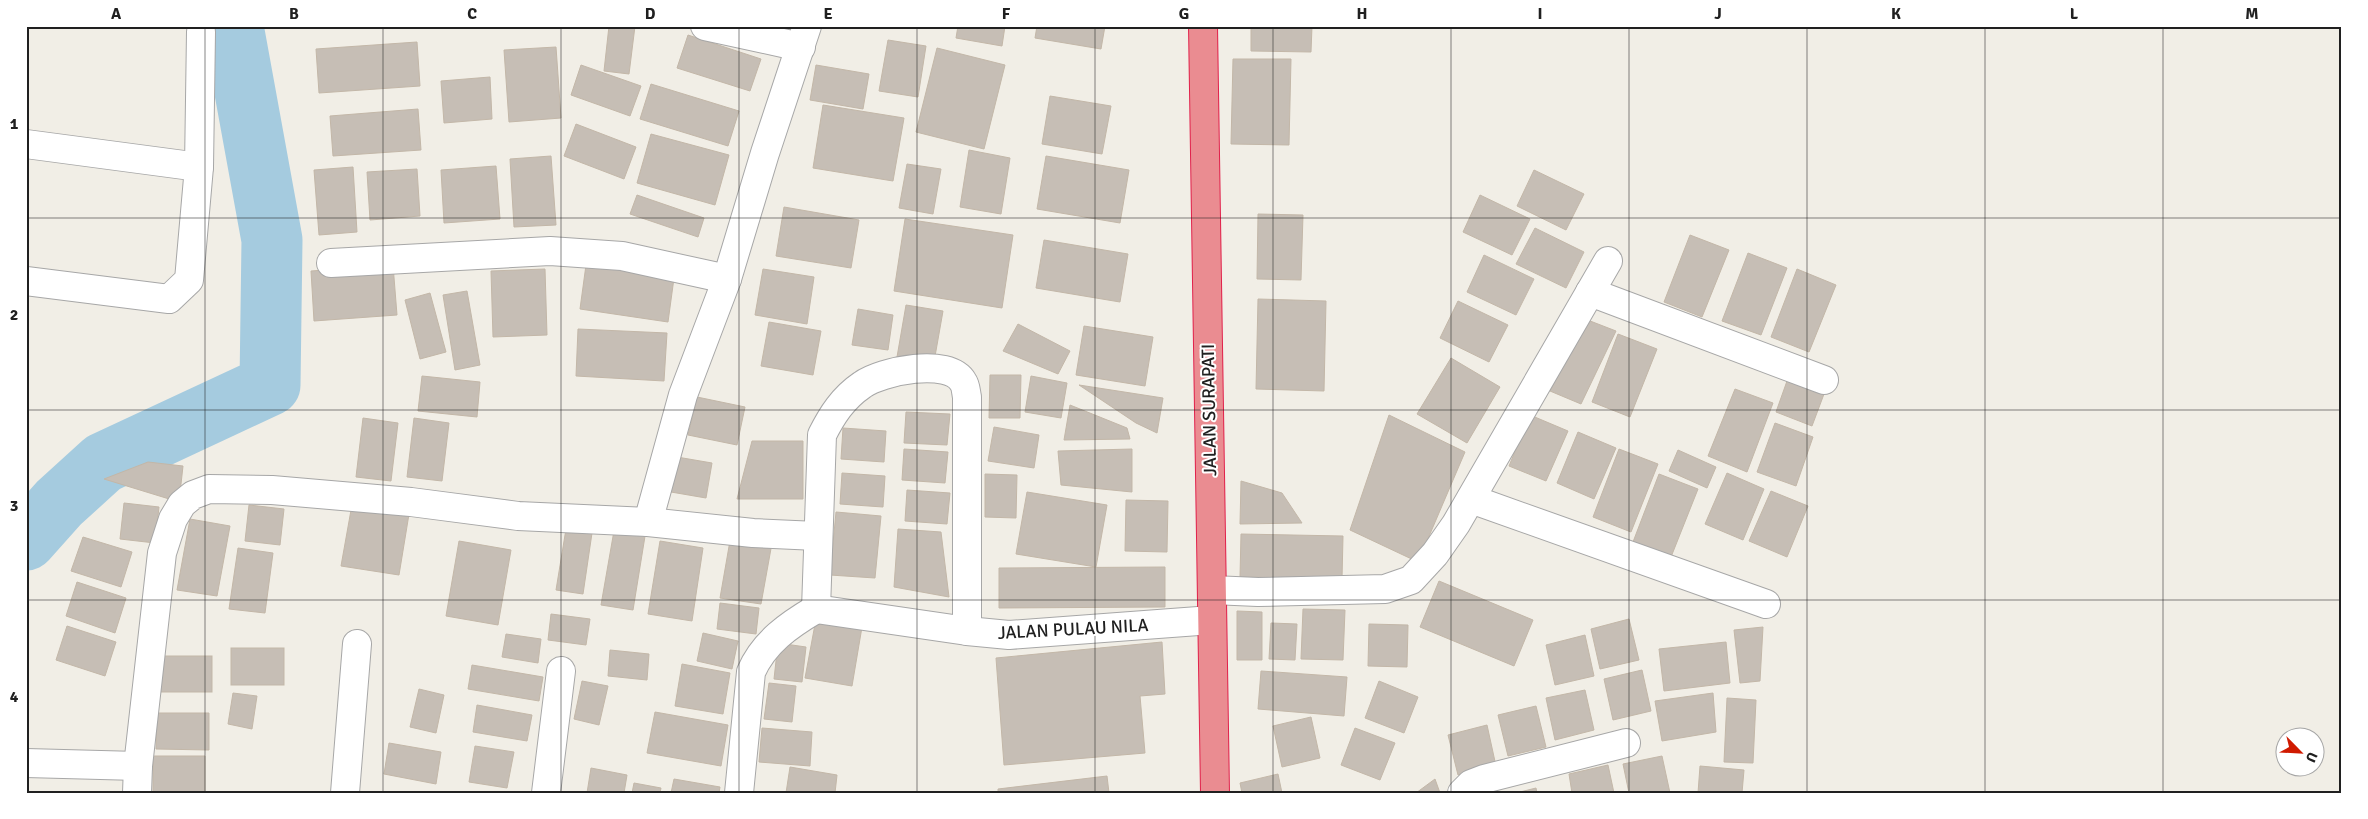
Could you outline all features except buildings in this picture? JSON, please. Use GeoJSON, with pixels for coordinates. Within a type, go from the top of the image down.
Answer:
{"type":"FeatureCollection","features":[{"type":"Feature","properties":{"kind":"highway","name":"JALAN SURAPATI"},"geometry":{"type":"LineString","coordinates":[[1203,26],[1215,793]]}},
{"type":"Feature","properties":{"kind":"street"},"geometry":{"type":"LineString","coordinates":[[648,522],[683,395],[727,279],[765,153],[804,37],[705,26]]}},
{"type":"Feature","properties":{"kind":"street"},"geometry":{"type":"LineString","coordinates":[[26,281],[169,299],[189,280],[199,168],[196,28]]}},
{"type":"Feature","properties":{"kind":"street"},"geometry":{"type":"LineString","coordinates":[[26,144],[199,168]]}},
{"type":"Feature","properties":{"kind":"street"},"geometry":{"type":"LineString","coordinates":[[331,263],[550,251],[622,256],[727,279]]}},
{"type":"Feature","properties":{"kind":"street"},"geometry":{"type":"LineString","coordinates":[[1212,590],[1258,592],[1385,589],[1411,580],[1434,554],[1471,499],[1608,261]]}},
{"type":"Feature","properties":{"kind":"street"},"geometry":{"type":"LineString","coordinates":[[1590,292],[1824,380]]}},
{"type":"Feature","properties":{"kind":"street"},"geometry":{"type":"LineString","coordinates":[[739,793],[751,672],[758,657],[770,643],[785,629],[816,610],[817,536],[822,435],[834,412],[846,398],[864,383],[888,373],[927,368],[948,371],[963,382],[967,397],[966,632]]}},
{"type":"Feature","properties":{"kind":"street"},"geometry":{"type":"LineString","coordinates":[[137,793],[138,766],[162,553],[182,504],[193,495],[209,489],[272,490],[411,502],[518,516],[648,522],[817,536]]}},
{"type":"Feature","properties":{"kind":"street"},"geometry":{"type":"LineString","coordinates":[[1471,499],[1766,604]]}},
{"type":"Feature","properties":{"kind":"street","name":"JALAN PULAU NILA"},"geometry":{"type":"LineString","coordinates":[[816,610],[966,632],[1009,635],[1212,620]]}},
{"type":"Feature","properties":{"kind":"street"},"geometry":{"type":"LineString","coordinates":[[345,793],[357,644]]}},
{"type":"Feature","properties":{"kind":"street"},"geometry":{"type":"LineString","coordinates":[[546,793],[560,671]]}},
{"type":"Feature","properties":{"kind":"street"},"geometry":{"type":"LineString","coordinates":[[1462,793],[1471,784],[1484,779],[1626,743]]}},
{"type":"Feature","properties":{"kind":"street"},"geometry":{"type":"LineString","coordinates":[[26,763],[138,766]]}},
{"type":"Feature","properties":{"kind":"waterway"},"geometry":{"type":"LineString","coordinates":[[26,540],[59,503],[103,463],[270,385],[272,240],[233,26]]}}]}
